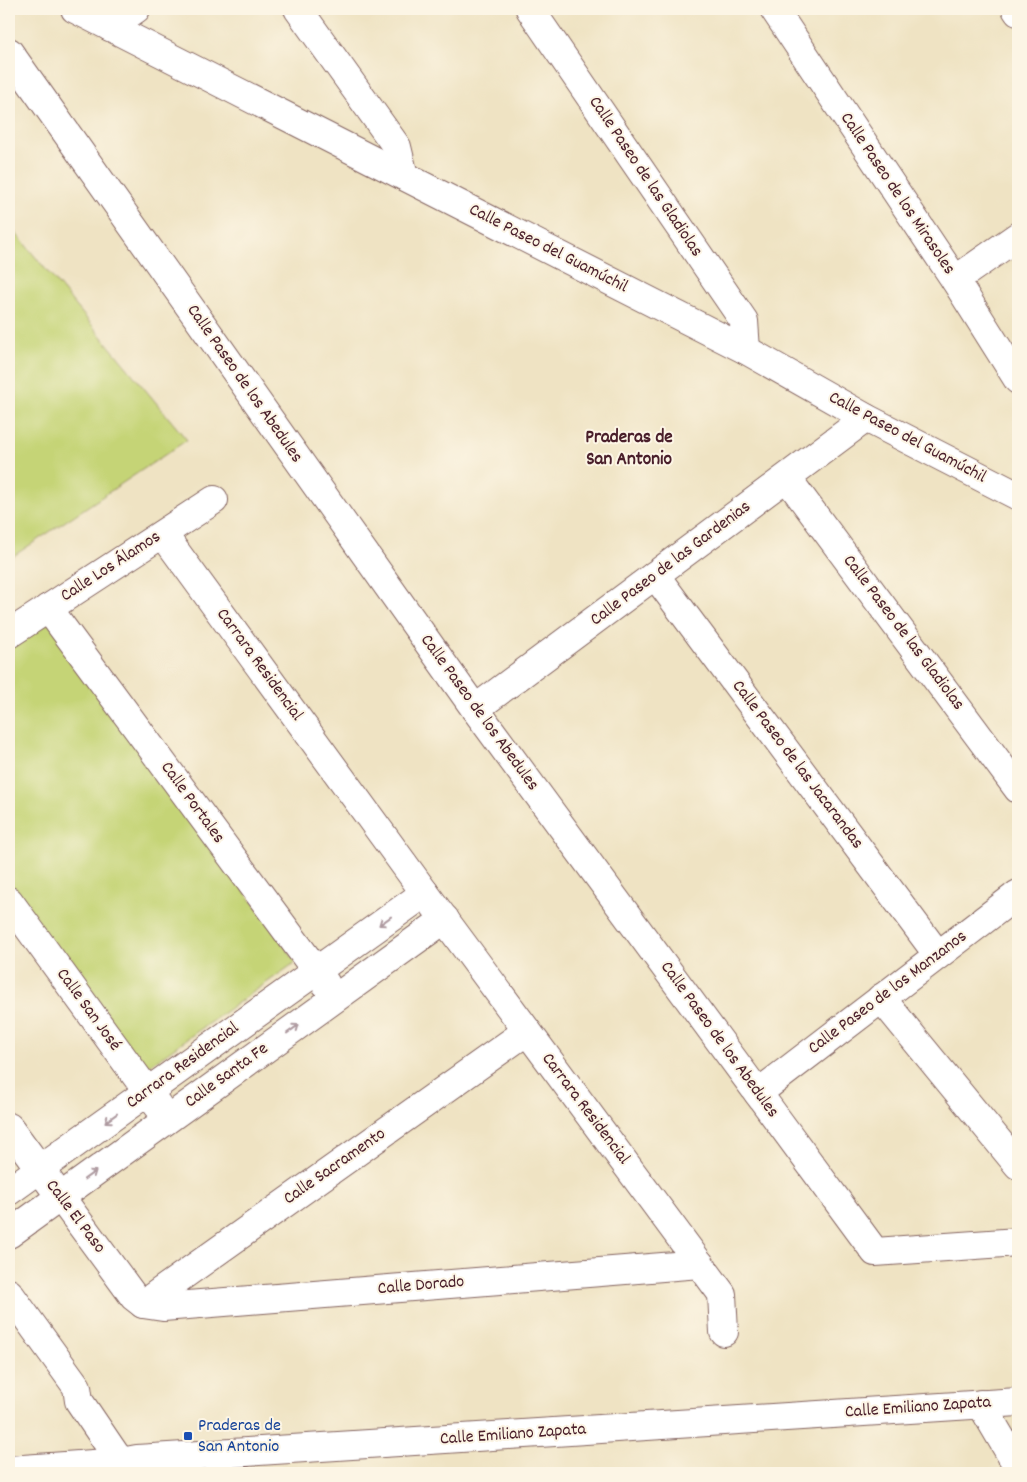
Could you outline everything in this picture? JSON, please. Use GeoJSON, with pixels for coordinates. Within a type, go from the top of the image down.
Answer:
{"type":"FeatureCollection","features":[{"type":"Feature","properties":{"kind":"street","name":"Calle Paseo del Guamúchil"},"geometry":{"type":"LineString","coordinates":[[75,9],[746,350],[866,418],[1018,496]]}},
{"type":"Feature","properties":{"kind":"street"},"geometry":{"type":"LineString","coordinates":[[110,27],[136,9]]}},
{"type":"Feature","properties":{"kind":"street"},"geometry":{"type":"LineString","coordinates":[[298,9],[397,147],[404,176]]}},
{"type":"Feature","properties":{"kind":"street","name":"Calle Paseo de las Gladiolas"},"geometry":{"type":"LineString","coordinates":[[530,9],[744,321],[746,350]]}},
{"type":"Feature","properties":{"kind":"street","name":"Calle Paseo de los Mirasoles"},"geometry":{"type":"LineString","coordinates":[[774,9],[955,280],[1018,380]]}},
{"type":"Feature","properties":{"kind":"street","name":"Calle Paseo de los Abedules"},"geometry":{"type":"LineString","coordinates":[[9,52],[475,709],[875,1252],[1018,1242]]}},
{"type":"Feature","properties":{"kind":"street"},"geometry":{"type":"LineString","coordinates":[[955,280],[1018,236]]}},
{"type":"Feature","properties":{"kind":"street","name":"Calle Paseo de las Gardenias"},"geometry":{"type":"LineString","coordinates":[[475,709],[866,418]]}},
{"type":"Feature","properties":{"kind":"street","name":"Calle Paseo de las Gladiolas"},"geometry":{"type":"LineString","coordinates":[[787,478],[1018,789]]}},
{"type":"Feature","properties":{"kind":"street","name":"Calle Los Álamos"},"geometry":{"type":"LineString","coordinates":[[9,634],[214,500]]}},
{"type":"Feature","properties":{"kind":"street","name":"Carrara Residencial"},"geometry":{"type":"LineString","coordinates":[[163,534],[425,893],[722,1294],[724,1332]]}},
{"type":"Feature","properties":{"kind":"street","name":"Calle Paseo de las Jacarandas"},"geometry":{"type":"LineString","coordinates":[[655,575],[938,955]]}},
{"type":"Feature","properties":{"kind":"street","name":"Calle Portales"},"geometry":{"type":"LineString","coordinates":[[48,608],[336,998]]}},
{"type":"Feature","properties":{"kind":"street","name":"Carrara Residencial"},"geometry":{"type":"LineString","coordinates":[[39,1169],[425,893]]}},
{"type":"Feature","properties":{"kind":"street","name":"Calle Paseo de los Manzanos"},"geometry":{"type":"LineString","coordinates":[[758,1093],[1018,894]]}},
{"type":"Feature","properties":{"kind":"street","name":"Calle San José"},"geometry":{"type":"LineString","coordinates":[[9,901],[167,1119]]}},
{"type":"Feature","properties":{"kind":"street","name":"Calle Santa Fe"},"geometry":{"type":"LineString","coordinates":[[9,1234],[445,919]]}},
{"type":"Feature","properties":{"kind":"street"},"geometry":{"type":"LineString","coordinates":[[881,998],[1018,1165]]}},
{"type":"Feature","properties":{"kind":"street","name":"Calle Sacramento"},"geometry":{"type":"LineString","coordinates":[[143,1304],[527,1030]]}},
{"type":"Feature","properties":{"kind":"street","name":"Calle El Paso"},"geometry":{"type":"LineString","coordinates":[[9,1127],[134,1297],[143,1304]]}},
{"type":"Feature","properties":{"kind":"street"},"geometry":{"type":"LineString","coordinates":[[9,1191],[39,1169]]}},
{"type":"Feature","properties":{"kind":"street","name":"Calle Dorado"},"geometry":{"type":"LineString","coordinates":[[143,1304],[163,1307],[700,1264]]}},
{"type":"Feature","properties":{"kind":"street"},"geometry":{"type":"LineString","coordinates":[[11,1300],[77,1387],[91,1392],[133,1467]]}},
{"type":"Feature","properties":{"kind":"street","name":"Calle Emiliano Zapata"},"geometry":{"type":"LineString","coordinates":[[9,1470],[133,1467],[1018,1402]]}},
{"type":"Feature","properties":{"kind":"street"},"geometry":{"type":"LineString","coordinates":[[981,1404],[1018,1467]]}},
{"type":"Feature","properties":{"kind":"green space"},"geometry":{"type":"Polygon","coordinates":[[[9,225],[187,440],[9,559],[9,225]]]}},
{"type":"Feature","properties":{"kind":"green space"},"geometry":{"type":"Polygon","coordinates":[[[50,622],[296,962],[144,1069],[9,888],[9,649],[50,622]]]}},
{"type":"Feature","properties":{"kind":"place","name":"Praderas de San Antonio"},"geometry":{"type":"Point","coordinates":[188,1436]}},
{"type":"Feature","properties":{"kind":"district","name":"Praderas de San Antonio"},"geometry":{"type":"Point","coordinates":[629,449]}}]}
